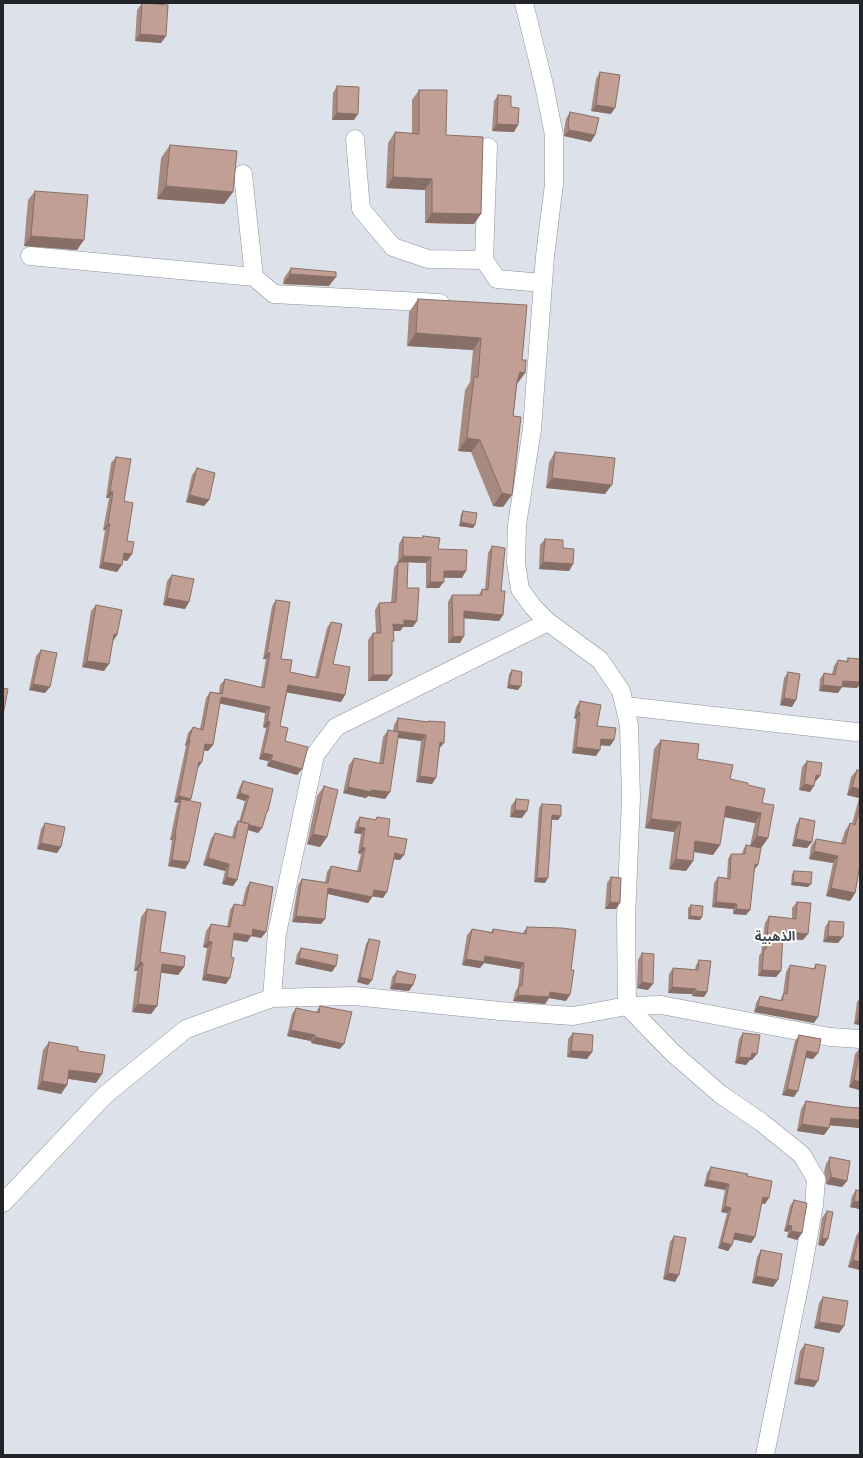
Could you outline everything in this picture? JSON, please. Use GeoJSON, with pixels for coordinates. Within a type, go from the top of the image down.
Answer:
{"type":"FeatureCollection","features":[{"type":"Feature","properties":{"kind":"street"},"geometry":{"type":"LineString","coordinates":[[524,3],[544,85],[554,135],[554,184],[543,283],[533,307],[532,429],[518,525],[516,563],[520,588],[533,607],[548,622],[600,660],[621,691],[625,706],[629,724],[630,798],[626,919],[626,1006],[674,1054],[714,1089],[761,1122],[802,1155],[816,1179],[814,1205],[801,1277],[765,1455]]}},
{"type":"Feature","properties":{"kind":"street"},"geometry":{"type":"LineString","coordinates":[[355,139],[361,209],[393,247],[428,259],[484,260]]}},
{"type":"Feature","properties":{"kind":"street"},"geometry":{"type":"LineString","coordinates":[[488,147],[484,260],[496,279],[543,283]]}},
{"type":"Feature","properties":{"kind":"street"},"geometry":{"type":"LineString","coordinates":[[243,174],[254,277]]}},
{"type":"Feature","properties":{"kind":"street"},"geometry":{"type":"LineString","coordinates":[[30,256],[254,277],[274,294],[454,303]]}},
{"type":"Feature","properties":{"kind":"street"},"geometry":{"type":"LineString","coordinates":[[272,998],[277,933],[315,756],[336,728],[548,622]]}},
{"type":"Feature","properties":{"kind":"street"},"geometry":{"type":"LineString","coordinates":[[625,706],[859,731]]}},
{"type":"Feature","properties":{"kind":"street"},"geometry":{"type":"LineString","coordinates":[[3,1202],[105,1095],[186,1029],[272,998],[354,996],[500,1011],[573,1016],[626,1006],[660,1005],[830,1037],[860,1039]]}},
{"type":"Feature","properties":{"kind":"street"},"geometry":{"type":"LineString","coordinates":[[3,1184],[33,1171]]}},
{"type":"Feature","properties":{"kind":"building"},"geometry":{"type":"Polygon","coordinates":[[[142,3],[168,5],[166,36],[140,34],[142,3]]]}},
{"type":"Feature","properties":{"kind":"building"},"geometry":{"type":"Polygon","coordinates":[[[600,72],[620,75],[615,108],[596,105],[600,72]]]}},
{"type":"Feature","properties":{"kind":"building"},"geometry":{"type":"Polygon","coordinates":[[[337,86],[359,87],[358,114],[337,113],[337,86]]]}},
{"type":"Feature","properties":{"kind":"building"},"geometry":{"type":"Polygon","coordinates":[[[419,90],[447,90],[446,135],[483,137],[481,214],[432,213],[432,179],[393,177],[395,132],[419,134],[419,90]]]}},
{"type":"Feature","properties":{"kind":"building"},"geometry":{"type":"Polygon","coordinates":[[[498,95],[511,96],[511,107],[519,108],[518,125],[497,124],[498,95]]]}},
{"type":"Feature","properties":{"kind":"building"},"geometry":{"type":"Polygon","coordinates":[[[570,112],[599,118],[595,135],[569,130],[568,124],[570,112]]]}},
{"type":"Feature","properties":{"kind":"building"},"geometry":{"type":"Polygon","coordinates":[[[170,145],[237,151],[233,192],[166,186],[170,145]]]}},
{"type":"Feature","properties":{"kind":"building"},"geometry":{"type":"Polygon","coordinates":[[[35,191],[88,195],[84,240],[31,236],[35,191]]]}},
{"type":"Feature","properties":{"kind":"building"},"geometry":{"type":"Polygon","coordinates":[[[291,268],[336,272],[336,277],[290,274],[291,268]]]}},
{"type":"Feature","properties":{"kind":"building"},"geometry":{"type":"Polygon","coordinates":[[[418,299],[527,305],[522,360],[526,360],[525,373],[520,372],[517,382],[513,416],[521,417],[512,495],[502,493],[480,440],[467,438],[474,377],[478,377],[481,338],[416,333],[418,299]]]}},
{"type":"Feature","properties":{"kind":"building"},"geometry":{"type":"Polygon","coordinates":[[[555,452],[615,458],[612,485],[552,478],[555,452]]]}},
{"type":"Feature","properties":{"kind":"building"},"geometry":{"type":"Polygon","coordinates":[[[116,457],[131,459],[124,501],[133,503],[127,541],[134,542],[132,554],[124,553],[122,565],[103,562],[110,524],[108,523],[113,492],[110,491],[116,457]]]}},
{"type":"Feature","properties":{"kind":"building"},"geometry":{"type":"Polygon","coordinates":[[[197,468],[215,473],[209,500],[190,495],[197,468]]]}},
{"type":"Feature","properties":{"kind":"building"},"geometry":{"type":"Polygon","coordinates":[[[463,511],[477,513],[475,525],[461,522],[463,511]]]}},
{"type":"Feature","properties":{"kind":"building"},"geometry":{"type":"Polygon","coordinates":[[[423,536],[440,538],[438,549],[467,550],[466,571],[444,571],[444,582],[430,582],[431,557],[403,556],[403,537],[423,538],[423,536]]]}},
{"type":"Feature","properties":{"kind":"building"},"geometry":{"type":"Polygon","coordinates":[[[545,539],[563,540],[563,548],[574,549],[573,564],[543,562],[545,539]]]}},
{"type":"Feature","properties":{"kind":"building"},"geometry":{"type":"Polygon","coordinates":[[[492,546],[505,548],[501,591],[505,591],[503,615],[464,611],[464,636],[453,637],[452,595],[482,595],[482,589],[488,590],[492,546]]]}},
{"type":"Feature","properties":{"kind":"building"},"geometry":{"type":"Polygon","coordinates":[[[398,562],[408,562],[407,588],[419,588],[417,621],[404,620],[404,625],[393,624],[394,641],[392,641],[392,675],[373,675],[373,633],[381,633],[379,603],[396,602],[398,562]]]}},
{"type":"Feature","properties":{"kind":"building"},"geometry":{"type":"Polygon","coordinates":[[[172,575],[194,579],[189,602],[167,598],[172,575]]]}},
{"type":"Feature","properties":{"kind":"building"},"geometry":{"type":"Polygon","coordinates":[[[276,600],[290,602],[281,659],[292,660],[290,672],[318,678],[331,622],[342,624],[333,664],[350,667],[345,695],[288,685],[280,726],[288,728],[285,741],[308,747],[302,769],[271,760],[273,755],[263,753],[270,722],[267,721],[270,707],[221,697],[213,745],[205,744],[202,762],[199,762],[191,799],[179,796],[189,739],[193,727],[203,730],[210,692],[222,694],[225,679],[264,688],[270,653],[267,653],[276,600]]]}},
{"type":"Feature","properties":{"kind":"building"},"geometry":{"type":"Polygon","coordinates":[[[96,605],[122,610],[117,635],[114,634],[109,664],[87,661],[96,605]]]}},
{"type":"Feature","properties":{"kind":"building"},"geometry":{"type":"Polygon","coordinates":[[[41,650],[57,653],[50,687],[33,684],[41,650]]]}},
{"type":"Feature","properties":{"kind":"building"},"geometry":{"type":"Polygon","coordinates":[[[848,658],[860,659],[860,682],[843,681],[842,687],[823,685],[824,673],[835,675],[838,660],[848,662],[848,658]]]}},
{"type":"Feature","properties":{"kind":"building"},"geometry":{"type":"Polygon","coordinates":[[[512,670],[522,672],[521,686],[509,685],[512,670]]]}},
{"type":"Feature","properties":{"kind":"building"},"geometry":{"type":"Polygon","coordinates":[[[788,672],[800,674],[796,700],[784,698],[788,672]]]}},
{"type":"Feature","properties":{"kind":"building"},"geometry":{"type":"Polygon","coordinates":[[[3,688],[8,689],[3,715],[3,688]]]}},
{"type":"Feature","properties":{"kind":"building"},"geometry":{"type":"Polygon","coordinates":[[[580,701],[601,705],[597,726],[616,728],[614,740],[601,739],[600,750],[576,747],[580,701]]]}},
{"type":"Feature","properties":{"kind":"building"},"geometry":{"type":"Polygon","coordinates":[[[398,718],[428,722],[445,722],[444,743],[440,742],[436,778],[420,776],[426,735],[397,731],[398,718]]]}},
{"type":"Feature","properties":{"kind":"building"},"geometry":{"type":"Polygon","coordinates":[[[388,730],[399,732],[390,792],[371,790],[371,792],[348,787],[354,758],[383,764],[388,730]]]}},
{"type":"Feature","properties":{"kind":"building"},"geometry":{"type":"Polygon","coordinates":[[[661,740],[699,744],[697,759],[733,765],[730,779],[765,789],[762,803],[774,805],[768,838],[757,836],[761,813],[726,806],[720,845],[695,841],[693,861],[676,859],[681,822],[651,819],[661,740]]]}},
{"type":"Feature","properties":{"kind":"building"},"geometry":{"type":"Polygon","coordinates":[[[807,761],[822,763],[820,776],[816,775],[814,786],[804,784],[807,761]]]}},
{"type":"Feature","properties":{"kind":"building"},"geometry":{"type":"Polygon","coordinates":[[[857,770],[860,771],[860,789],[852,787],[857,770]]]}},
{"type":"Feature","properties":{"kind":"building"},"geometry":{"type":"Polygon","coordinates":[[[243,781],[273,789],[262,828],[241,822],[249,796],[240,793],[243,781]]]}},
{"type":"Feature","properties":{"kind":"building"},"geometry":{"type":"Polygon","coordinates":[[[324,786],[338,790],[327,837],[313,834],[324,786]]]}},
{"type":"Feature","properties":{"kind":"building"},"geometry":{"type":"Polygon","coordinates":[[[181,799],[201,803],[189,862],[172,860],[181,799]]]}},
{"type":"Feature","properties":{"kind":"building"},"geometry":{"type":"Polygon","coordinates":[[[516,799],[529,800],[527,811],[515,810],[516,799]]]}},
{"type":"Feature","properties":{"kind":"building"},"geometry":{"type":"Polygon","coordinates":[[[542,804],[561,805],[561,816],[552,815],[548,878],[537,878],[542,804]]]}},
{"type":"Feature","properties":{"kind":"building"},"geometry":{"type":"Polygon","coordinates":[[[860,807],[860,865],[855,893],[831,888],[838,856],[814,851],[816,839],[845,844],[850,823],[855,825],[860,807]]]}},
{"type":"Feature","properties":{"kind":"building"},"geometry":{"type":"Polygon","coordinates":[[[360,817],[376,820],[377,817],[390,819],[388,836],[407,839],[404,855],[395,853],[387,892],[374,890],[372,897],[328,888],[325,919],[296,916],[302,879],[328,883],[331,866],[360,872],[365,848],[362,847],[365,828],[358,827],[360,817]]]}},
{"type":"Feature","properties":{"kind":"building"},"geometry":{"type":"Polygon","coordinates":[[[800,818],[815,821],[812,842],[796,839],[800,818]]]}},
{"type":"Feature","properties":{"kind":"building"},"geometry":{"type":"Polygon","coordinates":[[[238,821],[249,824],[237,880],[227,877],[229,864],[208,858],[215,833],[235,838],[238,821]]]}},
{"type":"Feature","properties":{"kind":"building"},"geometry":{"type":"Polygon","coordinates":[[[45,823],[65,827],[61,847],[41,843],[45,823]]]}},
{"type":"Feature","properties":{"kind":"building"},"geometry":{"type":"Polygon","coordinates":[[[746,845],[761,848],[758,865],[755,864],[750,910],[736,909],[737,904],[716,902],[718,877],[730,879],[731,854],[745,854],[746,845]]]}},
{"type":"Feature","properties":{"kind":"building"},"geometry":{"type":"Polygon","coordinates":[[[794,871],[812,872],[811,884],[793,882],[794,871]]]}},
{"type":"Feature","properties":{"kind":"building"},"geometry":{"type":"Polygon","coordinates":[[[611,877],[621,878],[620,903],[610,902],[611,877]]]}},
{"type":"Feature","properties":{"kind":"building"},"geometry":{"type":"Polygon","coordinates":[[[250,882],[273,887],[266,932],[253,929],[252,936],[234,933],[231,957],[234,958],[230,978],[206,974],[212,942],[208,941],[211,924],[230,927],[234,904],[245,906],[250,882]]]}},
{"type":"Feature","properties":{"kind":"building"},"geometry":{"type":"Polygon","coordinates":[[[797,902],[811,903],[808,934],[783,931],[781,971],[762,970],[764,949],[766,949],[769,916],[796,919],[797,902]]]}},
{"type":"Feature","properties":{"kind":"building"},"geometry":{"type":"Polygon","coordinates":[[[691,905],[703,906],[702,917],[690,916],[691,905]]]}},
{"type":"Feature","properties":{"kind":"building"},"geometry":{"type":"Polygon","coordinates":[[[147,909],[166,912],[160,952],[185,956],[184,967],[162,964],[157,1006],[138,1004],[143,963],[140,962],[147,909]]]}},
{"type":"Feature","properties":{"kind":"building"},"geometry":{"type":"Polygon","coordinates":[[[829,921],[844,922],[843,937],[828,936],[829,921]]]}},
{"type":"Feature","properties":{"kind":"building"},"geometry":{"type":"Polygon","coordinates":[[[527,927],[576,930],[571,970],[574,970],[570,995],[550,992],[549,997],[518,995],[519,985],[522,986],[524,963],[485,956],[484,962],[466,959],[472,929],[493,933],[493,929],[526,934],[527,927]]]}},
{"type":"Feature","properties":{"kind":"building"},"geometry":{"type":"Polygon","coordinates":[[[369,939],[380,941],[372,980],[360,977],[369,939]]]}},
{"type":"Feature","properties":{"kind":"building"},"geometry":{"type":"Polygon","coordinates":[[[301,948],[338,955],[336,966],[299,958],[301,948]]]}},
{"type":"Feature","properties":{"kind":"building"},"geometry":{"type":"Polygon","coordinates":[[[642,953],[654,954],[653,984],[642,982],[642,953]]]}},
{"type":"Feature","properties":{"kind":"building"},"geometry":{"type":"Polygon","coordinates":[[[699,960],[711,961],[707,992],[696,991],[696,989],[672,987],[673,968],[698,970],[699,960]]]}},
{"type":"Feature","properties":{"kind":"building"},"geometry":{"type":"Polygon","coordinates":[[[816,964],[826,966],[818,1017],[758,1006],[760,996],[782,1001],[784,993],[787,994],[790,965],[815,969],[816,964]]]}},
{"type":"Feature","properties":{"kind":"building"},"geometry":{"type":"Polygon","coordinates":[[[397,971],[416,975],[413,985],[394,983],[397,971]]]}},
{"type":"Feature","properties":{"kind":"building"},"geometry":{"type":"Polygon","coordinates":[[[320,1006],[352,1012],[344,1044],[315,1037],[315,1035],[291,1030],[296,1008],[319,1013],[320,1006]]]}},
{"type":"Feature","properties":{"kind":"building"},"geometry":{"type":"Polygon","coordinates":[[[860,1007],[860,1018],[858,1018],[860,1007]]]}},
{"type":"Feature","properties":{"kind":"building"},"geometry":{"type":"Polygon","coordinates":[[[573,1033],[593,1035],[592,1052],[571,1051],[573,1033]]]}},
{"type":"Feature","properties":{"kind":"building"},"geometry":{"type":"Polygon","coordinates":[[[743,1033],[760,1035],[757,1054],[752,1053],[751,1058],[739,1057],[743,1033]]]}},
{"type":"Feature","properties":{"kind":"building"},"geometry":{"type":"Polygon","coordinates":[[[799,1035],[821,1039],[818,1053],[807,1051],[798,1091],[787,1089],[799,1035]]]}},
{"type":"Feature","properties":{"kind":"building"},"geometry":{"type":"Polygon","coordinates":[[[49,1042],[78,1047],[78,1051],[105,1055],[102,1074],[69,1070],[67,1085],[42,1081],[49,1042]]]}},
{"type":"Feature","properties":{"kind":"building"},"geometry":{"type":"Polygon","coordinates":[[[860,1050],[860,1082],[854,1080],[860,1050]]]}},
{"type":"Feature","properties":{"kind":"building"},"geometry":{"type":"Polygon","coordinates":[[[806,1101],[860,1108],[860,1120],[831,1118],[829,1128],[802,1124],[806,1101]]]}},
{"type":"Feature","properties":{"kind":"building"},"geometry":{"type":"Polygon","coordinates":[[[830,1157],[850,1161],[847,1181],[831,1177],[829,1166],[830,1157]]]}},
{"type":"Feature","properties":{"kind":"building"},"geometry":{"type":"Polygon","coordinates":[[[711,1167],[748,1174],[747,1176],[772,1181],[769,1198],[763,1197],[755,1237],[735,1233],[732,1245],[722,1242],[731,1208],[725,1206],[729,1184],[708,1180],[711,1167]]]}},
{"type":"Feature","properties":{"kind":"building"},"geometry":{"type":"Polygon","coordinates":[[[856,1190],[860,1191],[860,1202],[854,1201],[856,1190]]]}},
{"type":"Feature","properties":{"kind":"building"},"geometry":{"type":"Polygon","coordinates":[[[794,1200],[807,1203],[802,1233],[791,1231],[792,1226],[788,1225],[794,1200]]]}},
{"type":"Feature","properties":{"kind":"building"},"geometry":{"type":"Polygon","coordinates":[[[827,1211],[833,1212],[828,1239],[822,1238],[827,1211]]]}},
{"type":"Feature","properties":{"kind":"building"},"geometry":{"type":"Polygon","coordinates":[[[860,1232],[860,1262],[853,1260],[860,1232]]]}},
{"type":"Feature","properties":{"kind":"building"},"geometry":{"type":"Polygon","coordinates":[[[674,1236],[686,1238],[679,1275],[668,1273],[674,1236]]]}},
{"type":"Feature","properties":{"kind":"building"},"geometry":{"type":"Polygon","coordinates":[[[761,1250],[782,1254],[778,1280],[756,1276],[761,1250]]]}},
{"type":"Feature","properties":{"kind":"building"},"geometry":{"type":"Polygon","coordinates":[[[823,1297],[848,1301],[844,1326],[819,1322],[823,1297]]]}},
{"type":"Feature","properties":{"kind":"building"},"geometry":{"type":"Polygon","coordinates":[[[805,1344],[824,1348],[818,1381],[799,1378],[805,1344]]]}},
{"type":"Feature","properties":{"kind":"district","name":"الذهبية"},"geometry":{"type":"Point","coordinates":[775,937]}}]}
